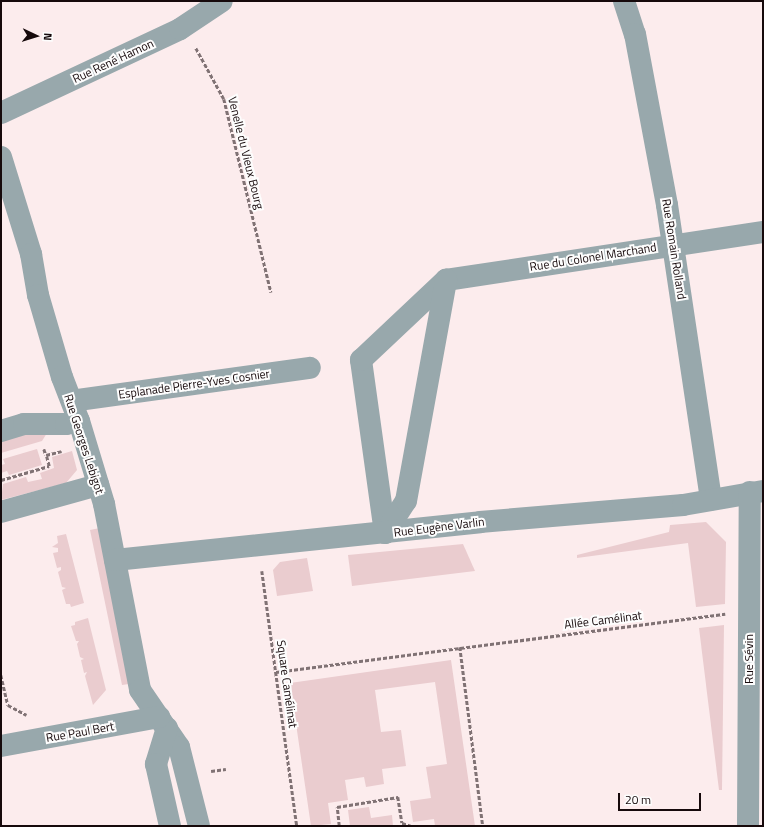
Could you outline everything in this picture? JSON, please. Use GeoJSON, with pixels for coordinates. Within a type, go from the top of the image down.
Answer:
{"type":"FeatureCollection","features":[{"type":"Feature","properties":{"kind":"street","name":"Rue René Hamon"},"geometry":{"type":"LineString","coordinates":[[1,113],[184,26],[222,1]]}},
{"type":"Feature","properties":{"kind":"street","name":"Rue Romain Rolland"},"geometry":{"type":"LineString","coordinates":[[624,1],[635,34],[674,244],[711,500]]}},
{"type":"Feature","properties":{"kind":"street","name":"Rue Georges Lebigot"},"geometry":{"type":"LineString","coordinates":[[1,157],[31,254],[44,318],[79,411],[104,504],[140,690],[179,747],[199,826]]}},
{"type":"Feature","properties":{"kind":"street","name":"Rue du Colonel Marchand"},"geometry":{"type":"LineString","coordinates":[[446,280],[674,244],[763,232]]}},
{"type":"Feature","properties":{"kind":"street"},"geometry":{"type":"LineString","coordinates":[[385,533],[356,361],[446,280]]}},
{"type":"Feature","properties":{"kind":"street"},"geometry":{"type":"LineString","coordinates":[[385,533],[406,501],[446,280]]}},
{"type":"Feature","properties":{"kind":"street","name":"Esplanade Pierre-Yves Cosnier"},"geometry":{"type":"LineString","coordinates":[[1,431],[24,424],[66,424],[79,411],[310,368]]}},
{"type":"Feature","properties":{"kind":"street"},"geometry":{"type":"LineString","coordinates":[[1,512],[98,485]]}},
{"type":"Feature","properties":{"kind":"street","name":"Rue Eugène Varlin"},"geometry":{"type":"LineString","coordinates":[[115,560],[480,522],[683,505],[757,491]]}},
{"type":"Feature","properties":{"kind":"street","name":"Rue Sévin"},"geometry":{"type":"LineString","coordinates":[[748,826],[749,611],[757,491]]}},
{"type":"Feature","properties":{"kind":"street"},"geometry":{"type":"LineString","coordinates":[[163,722],[156,764],[170,826]]}},
{"type":"Feature","properties":{"kind":"street","name":"Rue Paul Bert"},"geometry":{"type":"LineString","coordinates":[[1,746],[163,722]]}},
{"type":"Feature","properties":{"kind":"path","name":"Venelle du Vieux Bourg"},"geometry":{"type":"LineString","coordinates":[[184,26],[224,99],[271,292]]}},
{"type":"Feature","properties":{"kind":"path"},"geometry":{"type":"LineString","coordinates":[[1,480],[49,466],[46,455]]}},
{"type":"Feature","properties":{"kind":"path","name":"Square Camélinat"},"geometry":{"type":"LineString","coordinates":[[259,545],[298,826]]}},
{"type":"Feature","properties":{"kind":"path","name":"Allée Camélinat"},"geometry":{"type":"LineString","coordinates":[[276,672],[460,647],[749,611]]}},
{"type":"Feature","properties":{"kind":"path"},"geometry":{"type":"LineString","coordinates":[[460,647],[483,826]]}},
{"type":"Feature","properties":{"kind":"path"},"geometry":{"type":"LineString","coordinates":[[209,772],[226,770]]}},
{"type":"Feature","properties":{"kind":"path"},"geometry":{"type":"LineString","coordinates":[[340,826],[337,807],[398,798],[402,823],[410,826]]}},
{"type":"Feature","properties":{"kind":"shaded area"},"geometry":{"type":"Polygon","coordinates":[[[21,433],[47,433],[42,441],[1,453],[1,439],[21,433]]]}},
{"type":"Feature","properties":{"kind":"shaded area"},"geometry":{"type":"Polygon","coordinates":[[[37,449],[42,465],[9,475],[7,471],[1,473],[1,465],[5,464],[3,459],[37,449]]]}},
{"type":"Feature","properties":{"kind":"shaded area"},"geometry":{"type":"Polygon","coordinates":[[[72,451],[77,470],[66,483],[1,500],[3,484],[26,477],[28,482],[42,479],[40,473],[54,468],[52,457],[72,451]]]}},
{"type":"Feature","properties":{"kind":"shaded area"},"geometry":{"type":"Polygon","coordinates":[[[706,522],[726,542],[725,604],[696,607],[688,543],[577,558],[577,555],[669,532],[670,525],[706,522]]]}},
{"type":"Feature","properties":{"kind":"shaded area"},"geometry":{"type":"Polygon","coordinates":[[[100,528],[129,684],[122,685],[90,530],[100,528]]]}},
{"type":"Feature","properties":{"kind":"shaded area"},"geometry":{"type":"Polygon","coordinates":[[[66,534],[84,603],[71,607],[70,604],[66,604],[62,590],[66,588],[62,587],[58,572],[61,570],[61,567],[57,568],[53,553],[58,552],[58,548],[52,547],[58,543],[57,536],[66,534]]]}},
{"type":"Feature","properties":{"kind":"shaded area"},"geometry":{"type":"Polygon","coordinates":[[[463,544],[475,571],[352,586],[348,555],[463,544]]]}},
{"type":"Feature","properties":{"kind":"shaded area"},"geometry":{"type":"Polygon","coordinates":[[[307,558],[313,591],[277,596],[273,570],[280,562],[307,558]]]}},
{"type":"Feature","properties":{"kind":"shaded area"},"geometry":{"type":"Polygon","coordinates":[[[88,618],[106,690],[93,705],[85,676],[87,672],[84,673],[81,660],[84,659],[80,657],[77,644],[79,641],[76,641],[71,626],[75,625],[75,622],[88,618]]]}},
{"type":"Feature","properties":{"kind":"shaded area"},"geometry":{"type":"Polygon","coordinates":[[[724,625],[722,790],[719,790],[699,628],[724,625]]]}},
{"type":"Feature","properties":{"kind":"shaded area"},"geometry":{"type":"Polygon","coordinates":[[[451,660],[475,826],[435,826],[434,819],[413,822],[410,801],[431,798],[426,767],[447,764],[435,682],[375,690],[381,732],[401,730],[406,766],[382,769],[384,784],[366,787],[364,777],[345,780],[348,800],[328,803],[331,824],[311,826],[290,683],[451,660]]]}},
{"type":"Feature","properties":{"kind":"shaded area"},"geometry":{"type":"Polygon","coordinates":[[[369,807],[371,818],[392,815],[393,826],[350,826],[348,810],[369,807]]]}}]}
